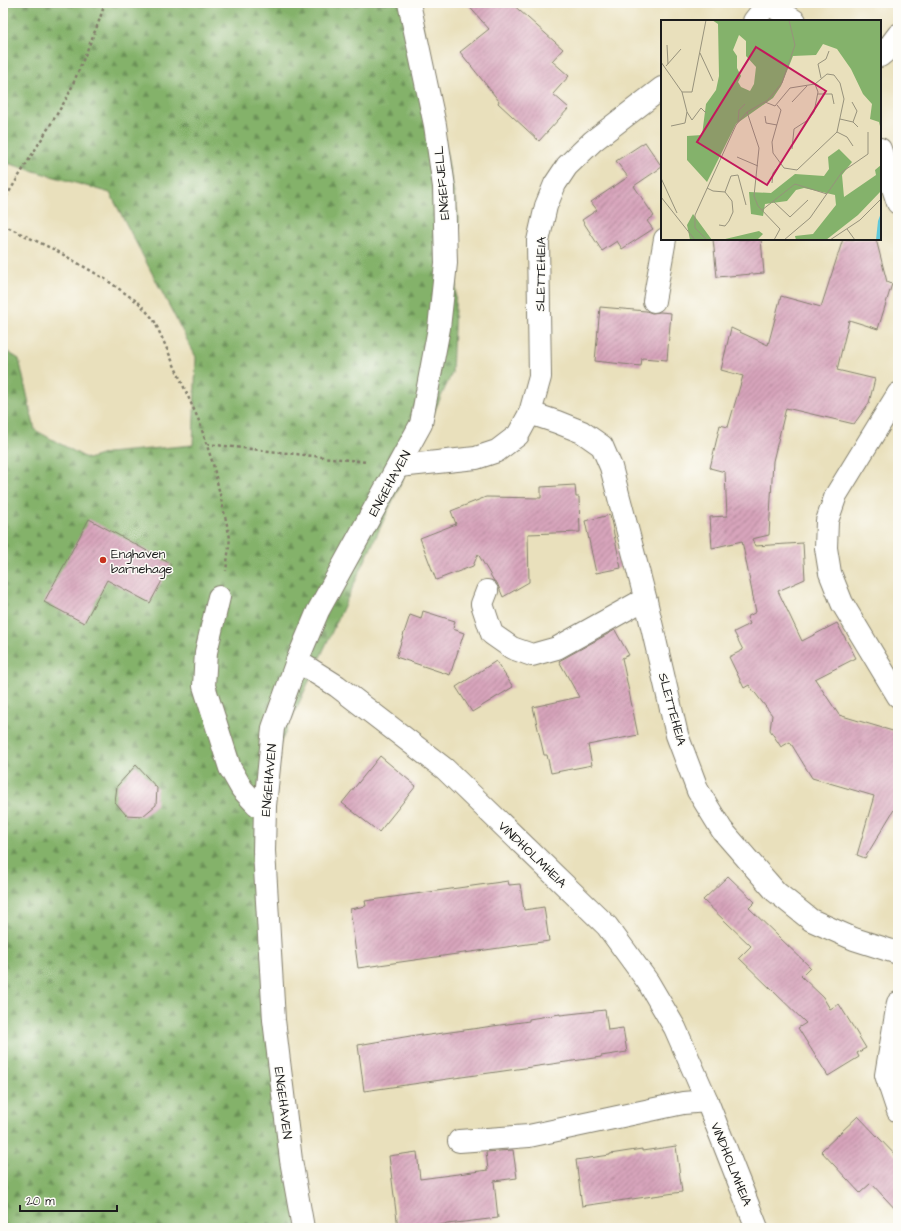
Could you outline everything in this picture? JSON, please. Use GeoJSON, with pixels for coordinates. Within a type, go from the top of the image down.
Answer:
{"type":"FeatureCollection","features":[{"type":"Feature","properties":{"kind":"street","name":"ENGEFJELL"},"geometry":{"type":"LineString","coordinates":[[409,3],[435,125],[444,187],[446,263],[439,328],[432,365]]}},
{"type":"Feature","properties":{"kind":"street"},"geometry":{"type":"LineString","coordinates":[[755,20],[768,3],[794,20]]}},
{"type":"Feature","properties":{"kind":"street"},"geometry":{"type":"LineString","coordinates":[[881,55],[886,52],[898,35]]}},
{"type":"Feature","properties":{"kind":"street","name":"SLETTEHEIA"},"geometry":{"type":"LineString","coordinates":[[399,466],[476,458],[497,451],[518,435],[530,413],[540,377],[538,241],[546,206],[555,184],[567,166],[593,141],[661,89]]}},
{"type":"Feature","properties":{"kind":"street"},"geometry":{"type":"LineString","coordinates":[[881,152],[898,203]]}},
{"type":"Feature","properties":{"kind":"street"},"geometry":{"type":"LineString","coordinates":[[654,301],[665,240]]}},
{"type":"Feature","properties":{"kind":"street","name":"ENGEHAVEN"},"geometry":{"type":"LineString","coordinates":[[303,1228],[291,1160],[274,1020],[264,851],[265,806],[273,728],[297,661],[318,611],[421,424],[432,365]]}},
{"type":"Feature","properties":{"kind":"street"},"geometry":{"type":"LineString","coordinates":[[898,394],[836,494],[827,521],[826,548],[830,573],[842,603],[898,696]]}},
{"type":"Feature","properties":{"kind":"street","name":"SLETTEHEIA"},"geometry":{"type":"LineString","coordinates":[[530,413],[582,432],[602,446],[611,466],[646,601],[677,735],[698,791],[722,830],[776,892],[811,920],[854,940],[898,953]]}},
{"type":"Feature","properties":{"kind":"street"},"geometry":{"type":"LineString","coordinates":[[487,591],[482,604],[492,634],[512,648],[532,655],[557,648],[636,604],[646,601]]}},
{"type":"Feature","properties":{"kind":"street"},"geometry":{"type":"LineString","coordinates":[[219,597],[206,652],[204,686],[230,768],[242,789],[257,805],[265,806]]}},
{"type":"Feature","properties":{"kind":"street","name":"VINDHOLMHEIA"},"geometry":{"type":"LineString","coordinates":[[297,661],[337,686],[445,769],[608,926],[648,982],[671,1022],[707,1101],[757,1228]]}},
{"type":"Feature","properties":{"kind":"street"},"geometry":{"type":"LineString","coordinates":[[898,1003],[886,1075],[898,1111]]}},
{"type":"Feature","properties":{"kind":"street"},"geometry":{"type":"LineString","coordinates":[[459,1141],[529,1136],[683,1103],[707,1101]]}},
{"type":"Feature","properties":{"kind":"path"},"geometry":{"type":"LineString","coordinates":[[3,202],[68,96],[98,24],[105,3]]}},
{"type":"Feature","properties":{"kind":"path"},"geometry":{"type":"LineString","coordinates":[[3,225],[57,251],[105,279],[139,303],[154,320],[199,421],[213,464],[230,538],[225,579],[219,597]]}},
{"type":"Feature","properties":{"kind":"path"},"geometry":{"type":"LineString","coordinates":[[207,444],[399,466]]}},
{"type":"Feature","properties":{"kind":"green space"},"geometry":{"type":"Polygon","coordinates":[[[3,3],[418,3],[459,220],[452,373],[279,746],[258,839],[297,1228],[3,1228],[3,1139],[8,1134],[3,1123],[3,349],[19,359],[35,430],[88,459],[107,453],[193,445],[196,357],[110,193],[3,162],[3,3]]]}},
{"type":"Feature","properties":{"kind":"building"},"geometry":{"type":"Polygon","coordinates":[[[466,3],[511,3],[563,49],[552,61],[569,76],[553,94],[569,108],[539,141],[498,103],[499,101],[460,52],[489,29],[466,3]]]}},
{"type":"Feature","properties":{"kind":"building"},"geometry":{"type":"Polygon","coordinates":[[[645,142],[661,166],[661,168],[634,186],[654,216],[647,221],[653,229],[622,249],[617,241],[602,251],[582,220],[597,210],[591,202],[628,177],[616,161],[645,142]]]}},
{"type":"Feature","properties":{"kind":"building"},"geometry":{"type":"Polygon","coordinates":[[[713,240],[761,240],[764,273],[717,277],[713,240]]]}},
{"type":"Feature","properties":{"kind":"building"},"geometry":{"type":"Polygon","coordinates":[[[843,240],[876,240],[887,282],[892,284],[878,329],[849,320],[837,370],[875,379],[869,403],[854,424],[786,408],[773,461],[769,535],[752,539],[755,546],[803,543],[805,579],[778,591],[802,641],[837,623],[856,658],[815,679],[839,715],[896,732],[894,738],[898,739],[898,803],[865,858],[857,855],[874,796],[812,778],[790,742],[781,747],[770,730],[772,715],[749,685],[744,688],[729,657],[743,650],[734,632],[750,624],[747,617],[756,612],[742,541],[712,548],[710,517],[727,516],[725,472],[710,468],[720,425],[728,427],[743,376],[721,370],[731,328],[768,345],[781,296],[821,307],[843,240]]]}},
{"type":"Feature","properties":{"kind":"building"},"geometry":{"type":"Polygon","coordinates":[[[600,307],[646,311],[652,313],[671,313],[667,360],[642,358],[641,366],[595,361],[600,307]]]}},
{"type":"Feature","properties":{"kind":"building"},"geometry":{"type":"Polygon","coordinates":[[[575,485],[576,497],[579,497],[580,532],[528,534],[529,582],[503,597],[497,583],[494,581],[478,554],[473,566],[436,580],[420,538],[456,524],[451,511],[486,497],[541,498],[541,487],[575,485]]]}},
{"type":"Feature","properties":{"kind":"building"},"geometry":{"type":"Polygon","coordinates":[[[610,515],[621,568],[596,573],[585,521],[610,515]]]}},
{"type":"Feature","properties":{"kind":"building"},"geometry":{"type":"Polygon","coordinates":[[[89,519],[171,564],[150,603],[107,580],[84,623],[44,602],[89,519]]]}},
{"type":"Feature","properties":{"kind":"building"},"geometry":{"type":"Polygon","coordinates":[[[423,611],[455,621],[453,629],[464,633],[450,675],[396,657],[410,615],[421,619],[423,611]]]}},
{"type":"Feature","properties":{"kind":"building"},"geometry":{"type":"Polygon","coordinates":[[[615,630],[629,655],[622,658],[638,735],[588,745],[592,765],[551,773],[547,755],[544,755],[533,707],[579,697],[559,661],[615,630]]]}},
{"type":"Feature","properties":{"kind":"building"},"geometry":{"type":"Polygon","coordinates":[[[496,661],[513,687],[472,712],[456,687],[496,661]]]}},
{"type":"Feature","properties":{"kind":"building"},"geometry":{"type":"Polygon","coordinates":[[[380,756],[416,786],[379,832],[342,803],[380,756]]]}},
{"type":"Feature","properties":{"kind":"building"},"geometry":{"type":"Polygon","coordinates":[[[136,765],[157,788],[156,805],[143,816],[126,815],[115,802],[117,786],[136,765]]]}},
{"type":"Feature","properties":{"kind":"building"},"geometry":{"type":"Polygon","coordinates":[[[728,876],[755,902],[749,908],[810,967],[801,976],[823,997],[830,1009],[839,1004],[866,1048],[857,1053],[859,1057],[828,1076],[798,1028],[806,1023],[739,958],[751,946],[703,900],[728,876]]]}},
{"type":"Feature","properties":{"kind":"building"},"geometry":{"type":"Polygon","coordinates":[[[508,881],[509,885],[520,884],[524,910],[544,907],[549,941],[358,968],[350,909],[366,906],[365,901],[508,881]]]}},
{"type":"Feature","properties":{"kind":"building"},"geometry":{"type":"Polygon","coordinates":[[[605,1010],[608,1030],[623,1028],[627,1052],[364,1091],[358,1045],[422,1034],[422,1036],[529,1021],[529,1019],[560,1014],[605,1010]]]}},
{"type":"Feature","properties":{"kind":"building"},"geometry":{"type":"Polygon","coordinates":[[[858,1116],[898,1158],[898,1212],[871,1183],[860,1193],[821,1151],[858,1116]]]}},
{"type":"Feature","properties":{"kind":"building"},"geometry":{"type":"Polygon","coordinates":[[[676,1146],[682,1192],[582,1206],[576,1160],[642,1149],[642,1151],[676,1146]]]}},
{"type":"Feature","properties":{"kind":"building"},"geometry":{"type":"Polygon","coordinates":[[[513,1150],[517,1178],[494,1181],[498,1218],[413,1228],[398,1228],[389,1156],[417,1152],[420,1179],[488,1170],[486,1152],[513,1150]]]}},
{"type":"Feature","properties":{"kind":"place","name":"Enghaven barnehage"},"geometry":{"type":"Point","coordinates":[103,560]}}]}
